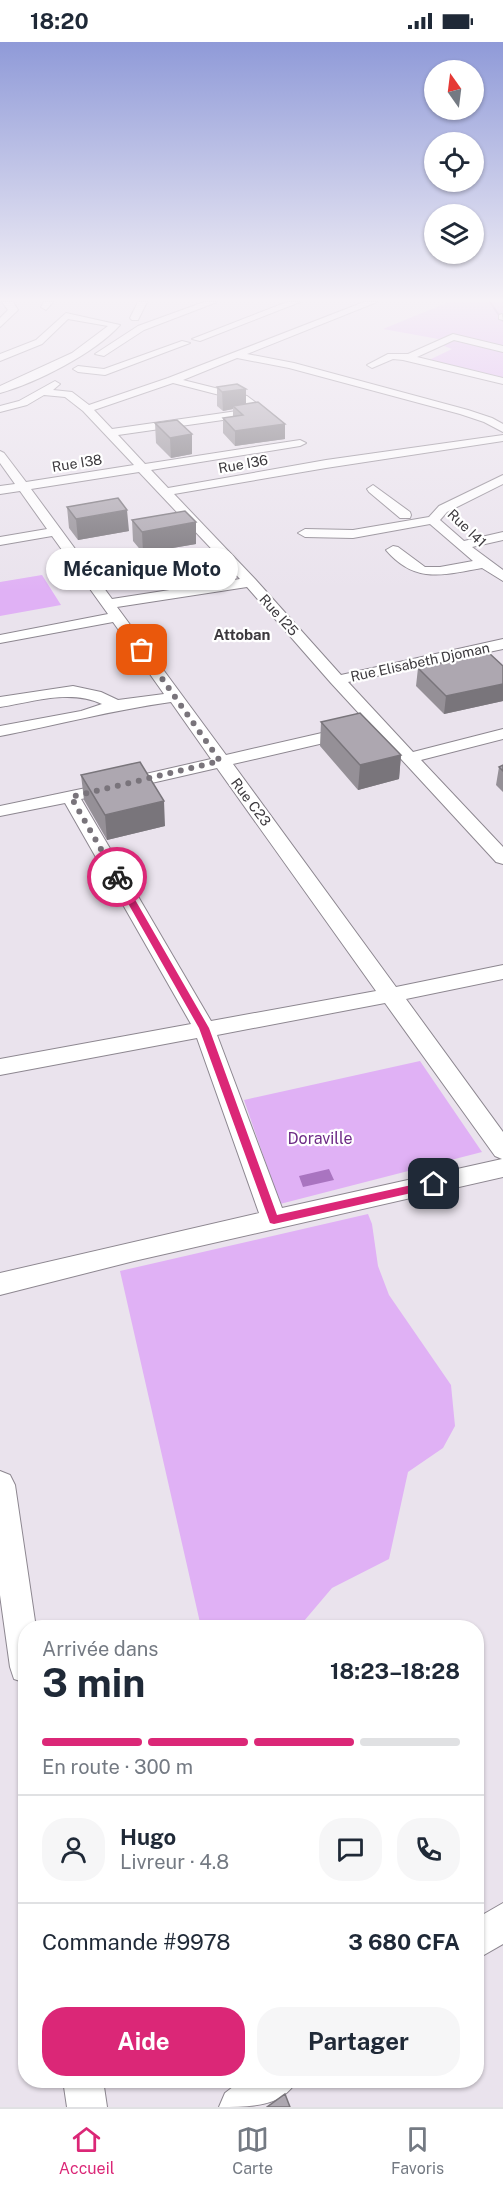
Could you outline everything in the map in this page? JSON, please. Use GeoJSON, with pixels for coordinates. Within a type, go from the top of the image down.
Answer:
{"type":"FeatureCollection","features":[{"type":"Feature","properties":{"kind":"street"},"geometry":{"type":"LineString","coordinates":[[0,409],[32,398]]}},
{"type":"Feature","properties":{"kind":"street","name":"Rue I25"},"geometry":{"type":"LineString","coordinates":[[74,398],[87,409],[166,492],[409,758],[500,852]]}},
{"type":"Feature","properties":{"kind":"street"},"geometry":{"type":"LineString","coordinates":[[87,409],[118,398]]}},
{"type":"Feature","properties":{"kind":"street"},"geometry":{"type":"LineString","coordinates":[[241,398],[263,411],[313,454]]}},
{"type":"Feature","properties":{"kind":"street"},"geometry":{"type":"LineString","coordinates":[[413,398],[470,414],[503,429]]}},
{"type":"Feature","properties":{"kind":"street"},"geometry":{"type":"LineString","coordinates":[[109,433],[263,411]]}},
{"type":"Feature","properties":{"kind":"street","name":"Rue I36"},"geometry":{"type":"LineString","coordinates":[[166,492],[313,454],[503,438]]}},
{"type":"Feature","properties":{"kind":"street","name":"Rue I38"},"geometry":{"type":"LineString","coordinates":[[0,490],[143,468],[313,454]]}},
{"type":"Feature","properties":{"kind":"street","name":"Rue C23"},"geometry":{"type":"LineString","coordinates":[[0,455],[503,1150]]}},
{"type":"Feature","properties":{"kind":"street","name":"Rue I41"},"geometry":{"type":"LineString","coordinates":[[503,478],[443,509],[434,520],[461,546],[503,577]]}},
{"type":"Feature","properties":{"kind":"street"},"geometry":{"type":"LineString","coordinates":[[374,489],[405,515]]}},
{"type":"Feature","properties":{"kind":"street"},"geometry":{"type":"LineString","coordinates":[[371,530],[367,524],[370,521],[443,509]]}},
{"type":"Feature","properties":{"kind":"street"},"geometry":{"type":"LineString","coordinates":[[305,533],[353,534],[434,520]]}},
{"type":"Feature","properties":{"kind":"street"},"geometry":{"type":"LineString","coordinates":[[0,541],[54,532]]}},
{"type":"Feature","properties":{"kind":"street"},"geometry":{"type":"LineString","coordinates":[[461,546],[503,536]]}},
{"type":"Feature","properties":{"kind":"street"},"geometry":{"type":"LineString","coordinates":[[393,550],[417,569],[424,571],[440,571],[484,563]]}},
{"type":"Feature","properties":{"kind":"street"},"geometry":{"type":"LineString","coordinates":[[0,639],[113,611],[250,582]]}},
{"type":"Feature","properties":{"kind":"street","name":"Rue Elisabeth Djoman"},"geometry":{"type":"LineString","coordinates":[[337,680],[503,644]]}},
{"type":"Feature","properties":{"kind":"street"},"geometry":{"type":"LineString","coordinates":[[0,702],[73,691],[95,695],[116,705]]}},
{"type":"Feature","properties":{"kind":"street"},"geometry":{"type":"LineString","coordinates":[[0,731],[84,715],[116,705],[176,697]]}},
{"type":"Feature","properties":{"kind":"street"},"geometry":{"type":"LineString","coordinates":[[0,811],[71,797],[379,725]]}},
{"type":"Feature","properties":{"kind":"street"},"geometry":{"type":"LineString","coordinates":[[409,758],[503,734]]}},
{"type":"Feature","properties":{"kind":"street"},"geometry":{"type":"LineString","coordinates":[[71,797],[204,1028],[274,1220]]}},
{"type":"Feature","properties":{"kind":"street"},"geometry":{"type":"LineString","coordinates":[[0,1067],[392,995],[503,972]]}},
{"type":"Feature","properties":{"kind":"street"},"geometry":{"type":"LineString","coordinates":[[0,1284],[134,1251],[503,1168]]}},
{"type":"Feature","properties":{"kind":"street"},"geometry":{"type":"LineString","coordinates":[[0,1485],[19,1620]]}},
{"type":"Feature","properties":{"kind":"street"},"geometry":{"type":"LineString","coordinates":[[484,1935],[503,1922]]}},
{"type":"Feature","properties":{"kind":"street"},"geometry":{"type":"LineString","coordinates":[[84,2088],[87,2107]]}},
{"type":"Feature","properties":{"kind":"street"},"geometry":{"type":"LineString","coordinates":[[239,2107],[266,2088]]}},
{"type":"Feature","properties":{"kind":"green space"},"geometry":{"type":"Polygon","coordinates":[[[42,575],[61,605],[0,616],[0,582],[42,575]]]}},
{"type":"Feature","properties":{"kind":"green space","name":"Doraville"},"geometry":{"type":"Polygon","coordinates":[[[420,1061],[482,1152],[280,1204],[244,1100],[420,1061]]]}},
{"type":"Feature","properties":{"kind":"green space"},"geometry":{"type":"Polygon","coordinates":[[[368,1214],[372,1224],[378,1266],[389,1295],[451,1385],[455,1426],[443,1448],[408,1472],[389,1559],[332,1588],[305,1620],[199,1620],[120,1271],[368,1214]]]}},
{"type":"Feature","properties":{"kind":"shaded area"},"geometry":{"type":"Polygon","coordinates":[[[329,1169],[334,1180],[303,1187],[299,1176],[329,1169]]]}},
{"type":"Feature","properties":{"kind":"building"},"geometry":{"type":"Polygon","coordinates":[[[258,402],[285,424],[235,431],[223,418],[243,415],[233,406],[258,402]]]}},
{"type":"Feature","properties":{"kind":"building"},"geometry":{"type":"Polygon","coordinates":[[[177,420],[192,434],[170,438],[155,423],[177,420]]]}},
{"type":"Feature","properties":{"kind":"building"},"geometry":{"type":"Polygon","coordinates":[[[118,498],[127,510],[76,519],[67,507],[118,498]]]}},
{"type":"Feature","properties":{"kind":"building"},"geometry":{"type":"Polygon","coordinates":[[[185,511],[196,522],[142,532],[132,520],[185,511]]]}},
{"type":"Feature","properties":{"kind":"building"},"geometry":{"type":"Polygon","coordinates":[[[489,653],[503,666],[503,684],[446,696],[418,668],[489,653]]]}},
{"type":"Feature","properties":{"kind":"building"},"geometry":{"type":"Polygon","coordinates":[[[360,713],[401,755],[360,765],[321,722],[360,713]]]}},
{"type":"Feature","properties":{"kind":"building"},"geometry":{"type":"Polygon","coordinates":[[[140,762],[164,801],[105,815],[81,775],[140,762]]]}},
{"type":"Feature","properties":{"kind":"building"},"geometry":{"type":"Polygon","coordinates":[[[285,2094],[290,2107],[267,2107],[285,2094]]]}},
{"type":"Feature","properties":{"kind":"way so far"},"geometry":{"type":"LineString","coordinates":[[117,877],[71,797],[220,761],[142,650]]}},
{"type":"Feature","properties":{"kind":"place","name":"Mécanique Moto"},"geometry":{"type":"Point","coordinates":[142,650]}},
{"type":"Feature","properties":{"kind":"district","name":"Attoban"},"geometry":{"type":"Point","coordinates":[242,635]}},
{"type":"Feature","properties":{"kind":"route"},"geometry":{"type":"LineString","coordinates":[[117,877],[204,1028],[274,1220],[434,1184]]}}]}
